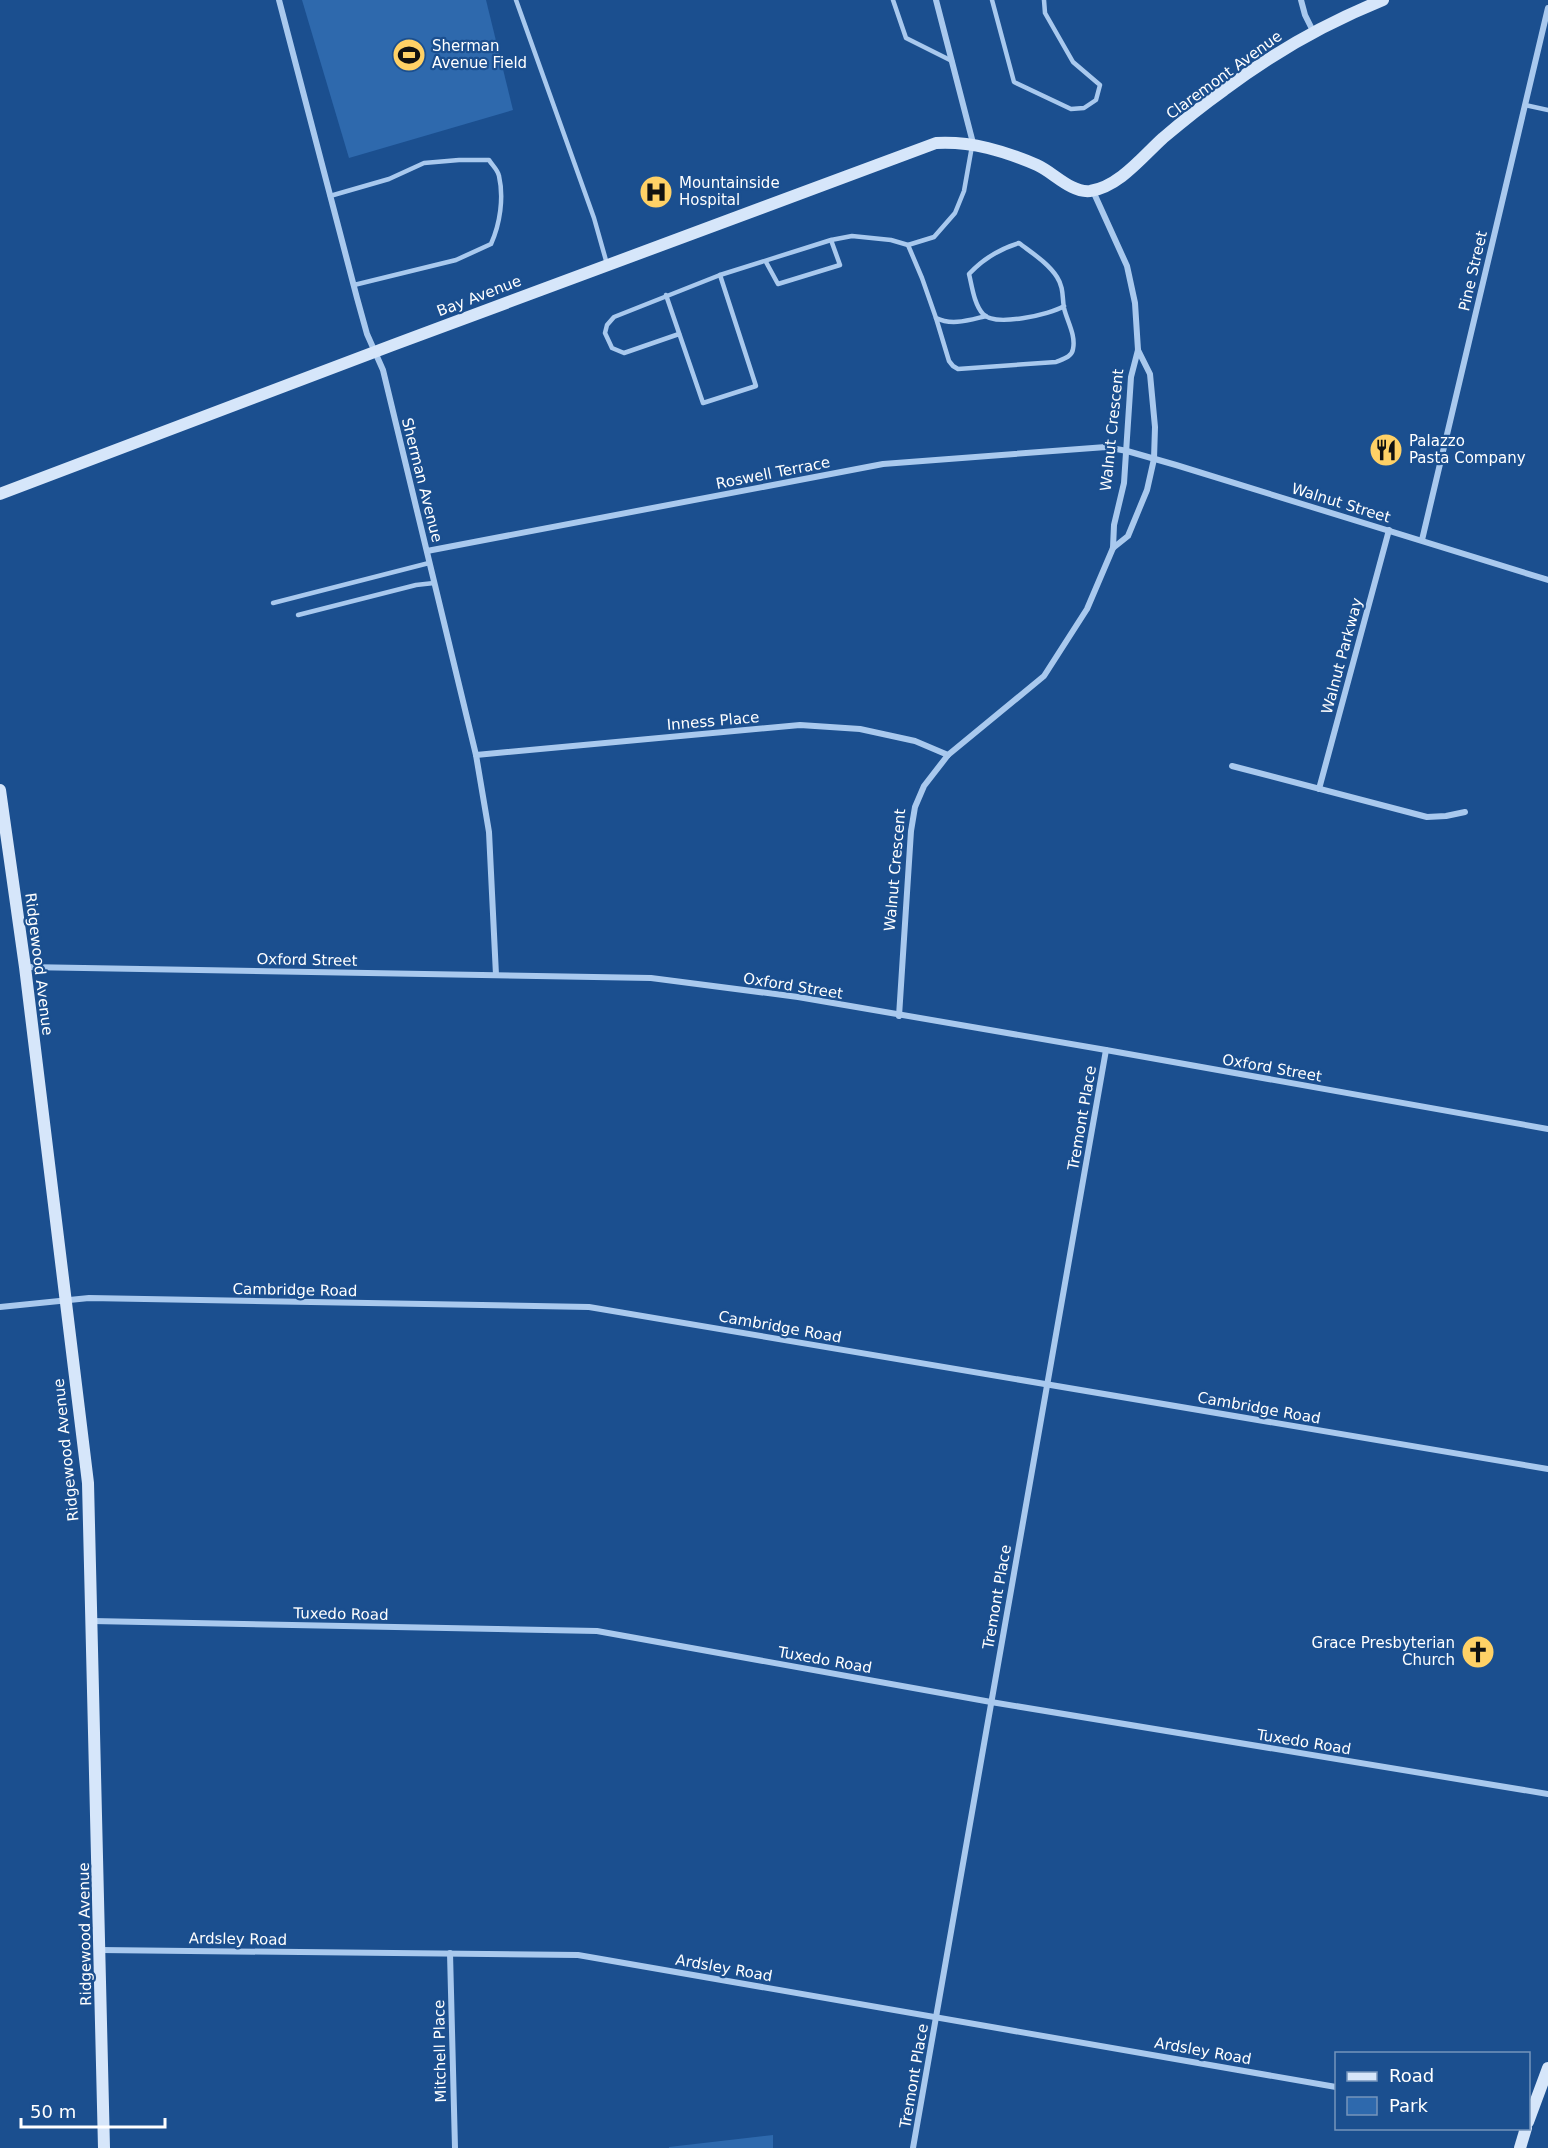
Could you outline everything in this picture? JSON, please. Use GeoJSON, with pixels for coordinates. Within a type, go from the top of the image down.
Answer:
{"type":"FeatureCollection","features":[{"type":"Feature","properties":{"kind":"street","name":"Sherman Avenue"},"geometry":{"type":"LineString","coordinates":[[279,0],[367,334],[385,378],[476,755],[489,831],[496,975]]}},
{"type":"Feature","properties":{"kind":"street"},"geometry":{"type":"LineString","coordinates":[[936,0],[973,143],[1038,166],[1072,187],[1083,191],[1093,190]]}},
{"type":"Feature","properties":{"kind":"street"},"geometry":{"type":"LineString","coordinates":[[1301,0],[1313,32]]}},
{"type":"Feature","properties":{"kind":"street","name":"Claremont Avenue"},"geometry":{"type":"LineString","coordinates":[[1093,190],[1123,175],[1164,137],[1225,89],[1313,32],[1383,0]]}},
{"type":"Feature","properties":{"kind":"street","name":"Pine Street"},"geometry":{"type":"LineString","coordinates":[[1422,540],[1548,8]]}},
{"type":"Feature","properties":{"kind":"street","name":"Bay Avenue"},"geometry":{"type":"LineString","coordinates":[[0,494],[918,148],[936,142],[973,143]]}},
{"type":"Feature","properties":{"kind":"street","name":"Walnut Crescent"},"geometry":{"type":"LineString","coordinates":[[899,1016],[911,831],[915,807],[924,786],[948,754],[1044,676],[1087,609],[1113,548],[1114,525],[1124,483],[1131,377],[1138,350],[1135,303],[1129,275],[1119,248],[1099,209],[1093,190]]}},
{"type":"Feature","properties":{"kind":"street","name":"Walnut Crescent"},"geometry":{"type":"LineString","coordinates":[[1113,548],[1128,536],[1147,490],[1155,459],[1155,427],[1150,374],[1138,350]]}},
{"type":"Feature","properties":{"kind":"street","name":"Roswell Terrace"},"geometry":{"type":"LineString","coordinates":[[427,551],[884,464],[1097,448],[1127,451]]}},
{"type":"Feature","properties":{"kind":"street","name":"Walnut Street"},"geometry":{"type":"LineString","coordinates":[[1127,451],[1548,580]]}},
{"type":"Feature","properties":{"kind":"street","name":"Walnut Parkway"},"geometry":{"type":"LineString","coordinates":[[1319,789],[1389,530]]}},
{"type":"Feature","properties":{"kind":"street","name":"Inness Place"},"geometry":{"type":"LineString","coordinates":[[476,755],[800,725],[860,729],[915,741],[948,754]]}},
{"type":"Feature","properties":{"kind":"street"},"geometry":{"type":"LineString","coordinates":[[1232,766],[1427,817],[1465,812]]}},
{"type":"Feature","properties":{"kind":"street","name":"Ridgewood Avenue"},"geometry":{"type":"LineString","coordinates":[[0,790],[88,1483],[104,2148]]}},
{"type":"Feature","properties":{"kind":"street","name":"Oxford Street"},"geometry":{"type":"LineString","coordinates":[[24,966],[651,978],[798,998],[1548,1129]]}},
{"type":"Feature","properties":{"kind":"street","name":"Tremont Place"},"geometry":{"type":"LineString","coordinates":[[913,2148],[1106,1050]]}},
{"type":"Feature","properties":{"kind":"street","name":"Cambridge Road"},"geometry":{"type":"LineString","coordinates":[[0,1307],[89,1298],[589,1307],[1548,1469]]}},
{"type":"Feature","properties":{"kind":"street","name":"Tuxedo Road"},"geometry":{"type":"LineString","coordinates":[[92,1621],[597,1631],[991,1702],[1548,1794]]}},
{"type":"Feature","properties":{"kind":"street","name":"Ardsley Road"},"geometry":{"type":"LineString","coordinates":[[100,1950],[578,1955],[1335,2087]]}},
{"type":"Feature","properties":{"kind":"street","name":"Mitchell Place"},"geometry":{"type":"LineString","coordinates":[[450,1953],[455,2148]]}},
{"type":"Feature","properties":{"kind":"street"},"geometry":{"type":"LineString","coordinates":[[1530,2119],[1548,2068]]}},
{"type":"Feature","properties":{"kind":"street"},"geometry":{"type":"LineString","coordinates":[[1521,2148],[1526,2130]]}},
{"type":"Feature","properties":{"kind":"lane"},"geometry":{"type":"LineString","coordinates":[[516,0],[594,218],[607,264]]}},
{"type":"Feature","properties":{"kind":"lane"},"geometry":{"type":"LineString","coordinates":[[893,0],[906,38],[952,61]]}},
{"type":"Feature","properties":{"kind":"lane"},"geometry":{"type":"LineString","coordinates":[[992,0],[1014,82],[1071,109],[1084,108],[1096,100],[1100,85],[1073,62],[1045,13],[1044,0]]}},
{"type":"Feature","properties":{"kind":"lane"},"geometry":{"type":"LineString","coordinates":[[1540,36],[1548,37]]}},
{"type":"Feature","properties":{"kind":"lane"},"geometry":{"type":"LineString","coordinates":[[1525,105],[1548,110]]}},
{"type":"Feature","properties":{"kind":"lane"},"geometry":{"type":"LineString","coordinates":[[680,334],[624,353],[612,348],[605,333],[607,325],[614,317],[666,295],[720,275],[831,240],[852,236],[891,240],[908,245],[934,237],[955,213],[964,191],[973,143]]}},
{"type":"Feature","properties":{"kind":"lane"},"geometry":{"type":"LineString","coordinates":[[330,196],[389,179],[424,163],[489,160],[499,174],[498,229],[491,244],[456,260],[354,285]]}},
{"type":"Feature","properties":{"kind":"lane"},"geometry":{"type":"LineString","coordinates":[[766,262],[778,284],[840,265],[831,240]]}},
{"type":"Feature","properties":{"kind":"lane"},"geometry":{"type":"LineString","coordinates":[[908,245],[922,278],[949,360],[958,369],[1056,362],[1068,357],[1073,350],[1073,335],[1064,306],[1064,292],[1057,277],[1040,258],[1019,243],[993,253],[969,274],[977,303],[983,315],[992,320],[1003,321],[1047,313],[1064,306]]}},
{"type":"Feature","properties":{"kind":"lane"},"geometry":{"type":"LineString","coordinates":[[666,295],[704,403],[756,386],[720,275]]}},
{"type":"Feature","properties":{"kind":"lane"},"geometry":{"type":"LineString","coordinates":[[936,318],[942,321],[959,322],[986,316]]}},
{"type":"Feature","properties":{"kind":"lane"},"geometry":{"type":"LineString","coordinates":[[273,603],[429,563]]}},
{"type":"Feature","properties":{"kind":"lane"},"geometry":{"type":"LineString","coordinates":[[298,615],[416,585],[434,583]]}},
{"type":"Feature","properties":{"kind":"green space","name":"Sherman Avenue Field"},"geometry":{"type":"Polygon","coordinates":[[[302,0],[486,0],[513,110],[349,158],[302,0]]]}},
{"type":"Feature","properties":{"kind":"green space"},"geometry":{"type":"Polygon","coordinates":[[[773,2135],[773,2148],[669,2148],[669,2147],[773,2135]]]}},
{"type":"Feature","properties":{"kind":"place","name":"Sherman Avenue Field"},"geometry":{"type":"Point","coordinates":[409,55]}},
{"type":"Feature","properties":{"kind":"place","name":"Mountainside Hospital"},"geometry":{"type":"Point","coordinates":[656,192]}},
{"type":"Feature","properties":{"kind":"place","name":"Palazzo Pasta Company"},"geometry":{"type":"Point","coordinates":[1386,450]}},
{"type":"Feature","properties":{"kind":"place","name":"Grace Presbyterian Church"},"geometry":{"type":"Point","coordinates":[1478,1652]}}]}
